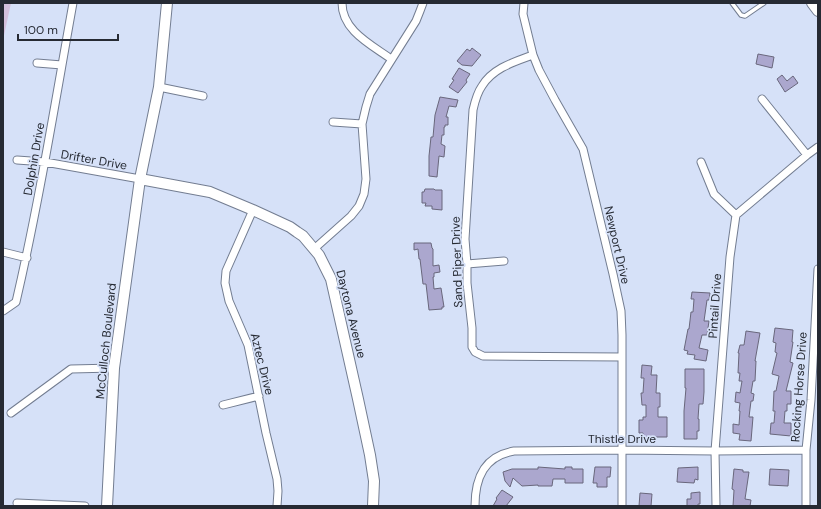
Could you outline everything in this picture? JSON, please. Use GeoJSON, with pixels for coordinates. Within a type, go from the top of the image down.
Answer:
{"type":"FeatureCollection","features":[{"type":"Feature","properties":{"kind":"main road","name":"McCulloch Boulevard"},"geometry":{"type":"LineString","coordinates":[[108,506],[114,368],[140,179],[159,88],[167,3]]}},
{"type":"Feature","properties":{"kind":"main road"},"geometry":{"type":"LineString","coordinates":[[812,3],[818,11]]}},
{"type":"Feature","properties":{"kind":"main road","name":"Daytona Avenue"},"geometry":{"type":"LineString","coordinates":[[140,179],[210,192],[290,227],[302,236],[314,249],[324,264],[331,279],[338,306],[370,455],[374,481],[373,506]]}},
{"type":"Feature","properties":{"kind":"street","name":"Dolphin Drive"},"geometry":{"type":"LineString","coordinates":[[3,311],[16,302],[26,258],[45,162],[73,3]]}},
{"type":"Feature","properties":{"kind":"street"},"geometry":{"type":"LineString","coordinates":[[342,3],[347,22],[356,34],[391,59]]}},
{"type":"Feature","properties":{"kind":"street"},"geometry":{"type":"LineString","coordinates":[[314,249],[351,216],[359,206],[364,194],[366,179],[362,124],[370,94],[416,20],[423,3]]}},
{"type":"Feature","properties":{"kind":"street","name":"Newport Drive"},"geometry":{"type":"LineString","coordinates":[[524,3],[523,14],[533,55],[539,70],[583,149],[619,303],[622,335],[622,506]]}},
{"type":"Feature","properties":{"kind":"street","name":"Sand Piper Drive"},"geometry":{"type":"LineString","coordinates":[[533,55],[504,66],[487,79],[476,97],[472,110],[466,209],[467,283],[472,328],[472,347],[475,352],[483,356],[622,357]]}},
{"type":"Feature","properties":{"kind":"street"},"geometry":{"type":"LineString","coordinates":[[37,63],[62,65]]}},
{"type":"Feature","properties":{"kind":"street"},"geometry":{"type":"LineString","coordinates":[[159,88],[203,96]]}},
{"type":"Feature","properties":{"kind":"street"},"geometry":{"type":"LineString","coordinates":[[762,98],[807,155]]}},
{"type":"Feature","properties":{"kind":"street"},"geometry":{"type":"LineString","coordinates":[[333,122],[362,124]]}},
{"type":"Feature","properties":{"kind":"street"},"geometry":{"type":"LineString","coordinates":[[701,162],[714,194],[736,215],[818,147]]}},
{"type":"Feature","properties":{"kind":"street","name":"Drifter Drive"},"geometry":{"type":"LineString","coordinates":[[17,160],[45,162],[140,179]]}},
{"type":"Feature","properties":{"kind":"street","name":"Aztec Drive"},"geometry":{"type":"LineString","coordinates":[[253,210],[226,271],[224,283],[229,301],[248,345],[277,479],[277,506]]}},
{"type":"Feature","properties":{"kind":"street","name":"Pintail Drive"},"geometry":{"type":"LineString","coordinates":[[716,506],[716,451],[730,257],[736,215]]}},
{"type":"Feature","properties":{"kind":"street"},"geometry":{"type":"LineString","coordinates":[[3,252],[26,258]]}},
{"type":"Feature","properties":{"kind":"street"},"geometry":{"type":"LineString","coordinates":[[467,264],[504,261]]}},
{"type":"Feature","properties":{"kind":"street","name":"Rocking Horse Drive"},"geometry":{"type":"LineString","coordinates":[[806,506],[806,450],[811,400],[818,269]]}},
{"type":"Feature","properties":{"kind":"street"},"geometry":{"type":"LineString","coordinates":[[11,413],[71,369],[114,368]]}},
{"type":"Feature","properties":{"kind":"street"},"geometry":{"type":"LineString","coordinates":[[222,405],[259,396]]}},
{"type":"Feature","properties":{"kind":"street","name":"Thistle Drive"},"geometry":{"type":"LineString","coordinates":[[475,506],[475,493],[479,477],[486,466],[500,455],[514,451],[806,450]]}},
{"type":"Feature","properties":{"kind":"street"},"geometry":{"type":"LineString","coordinates":[[17,503],[85,506]]}},
{"type":"Feature","properties":{"kind":"lane"},"geometry":{"type":"LineString","coordinates":[[732,3],[741,15],[745,16],[764,3]]}},
{"type":"Feature","properties":{"kind":"shaded area"},"geometry":{"type":"Polygon","coordinates":[[[3,3],[11,3],[3,40],[3,3]]]}},
{"type":"Feature","properties":{"kind":"building"},"geometry":{"type":"Polygon","coordinates":[[[472,48],[481,55],[472,66],[462,65],[457,61],[467,49],[470,51],[472,48]]]}},
{"type":"Feature","properties":{"kind":"building"},"geometry":{"type":"Polygon","coordinates":[[[758,54],[774,57],[772,68],[756,64],[758,54]]]}},
{"type":"Feature","properties":{"kind":"building"},"geometry":{"type":"Polygon","coordinates":[[[459,68],[470,74],[466,80],[467,82],[458,93],[449,87],[459,68]]]}},
{"type":"Feature","properties":{"kind":"building"},"geometry":{"type":"Polygon","coordinates":[[[782,75],[787,81],[793,76],[798,83],[785,92],[777,79],[782,75]]]}},
{"type":"Feature","properties":{"kind":"building"},"geometry":{"type":"Polygon","coordinates":[[[440,97],[458,100],[456,107],[449,106],[446,117],[448,117],[448,125],[445,125],[444,127],[444,135],[442,135],[441,144],[445,146],[444,157],[439,156],[437,177],[429,176],[429,156],[431,137],[433,137],[435,115],[440,97]]]}},
{"type":"Feature","properties":{"kind":"building"},"geometry":{"type":"Polygon","coordinates":[[[425,189],[442,190],[442,210],[432,209],[432,206],[425,206],[426,203],[422,203],[422,192],[424,192],[425,189]]]}},
{"type":"Feature","properties":{"kind":"building"},"geometry":{"type":"Polygon","coordinates":[[[414,243],[431,243],[433,249],[433,266],[439,265],[440,272],[434,273],[434,289],[441,288],[444,307],[442,307],[442,309],[429,310],[426,284],[423,284],[418,249],[414,250],[414,243]]]}},
{"type":"Feature","properties":{"kind":"building"},"geometry":{"type":"Polygon","coordinates":[[[692,292],[710,293],[709,300],[707,300],[704,321],[709,321],[707,335],[702,335],[699,348],[708,350],[706,361],[694,359],[695,355],[687,354],[688,351],[684,350],[691,312],[693,312],[694,299],[691,299],[692,292]]]}},
{"type":"Feature","properties":{"kind":"building"},"geometry":{"type":"Polygon","coordinates":[[[775,328],[793,330],[790,362],[793,363],[786,391],[791,391],[791,404],[787,404],[784,423],[791,423],[791,436],[770,434],[771,423],[774,423],[774,391],[776,391],[779,376],[772,374],[777,353],[775,352],[776,343],[773,342],[775,328]]]}},
{"type":"Feature","properties":{"kind":"building"},"geometry":{"type":"Polygon","coordinates":[[[746,331],[760,333],[755,361],[755,381],[753,381],[751,393],[754,394],[753,401],[751,401],[749,417],[753,417],[751,441],[739,440],[740,434],[733,433],[733,424],[739,425],[740,403],[735,402],[736,392],[740,393],[742,381],[739,381],[740,373],[738,373],[738,353],[740,345],[744,345],[746,331]]]}},
{"type":"Feature","properties":{"kind":"building"},"geometry":{"type":"Polygon","coordinates":[[[642,365],[652,366],[651,375],[657,375],[656,393],[660,393],[658,417],[667,417],[667,437],[643,437],[643,433],[639,433],[639,420],[643,420],[643,417],[646,417],[646,405],[642,405],[641,393],[643,393],[644,378],[641,378],[642,365]]]}},
{"type":"Feature","properties":{"kind":"building"},"geometry":{"type":"Polygon","coordinates":[[[685,369],[704,369],[703,404],[699,404],[699,431],[697,431],[697,439],[684,439],[686,388],[685,369]]]}},
{"type":"Feature","properties":{"kind":"building"},"geometry":{"type":"Polygon","coordinates":[[[538,467],[565,469],[565,467],[572,467],[572,469],[583,469],[583,483],[565,483],[565,479],[553,479],[552,486],[522,486],[513,478],[510,487],[505,481],[503,472],[512,469],[538,469],[538,467]]]}},
{"type":"Feature","properties":{"kind":"building"},"geometry":{"type":"Polygon","coordinates":[[[595,467],[611,467],[610,477],[607,477],[607,487],[597,487],[597,483],[593,483],[595,467]]]}},
{"type":"Feature","properties":{"kind":"building"},"geometry":{"type":"Polygon","coordinates":[[[698,467],[698,480],[695,479],[694,483],[677,482],[678,468],[698,467]]]}},
{"type":"Feature","properties":{"kind":"building"},"geometry":{"type":"Polygon","coordinates":[[[734,469],[749,472],[745,499],[751,500],[750,506],[733,506],[734,490],[732,489],[734,469]]]}},
{"type":"Feature","properties":{"kind":"building"},"geometry":{"type":"Polygon","coordinates":[[[770,469],[789,470],[788,486],[769,485],[770,469]]]}},
{"type":"Feature","properties":{"kind":"building"},"geometry":{"type":"Polygon","coordinates":[[[502,490],[513,497],[506,506],[493,506],[497,499],[496,498],[502,490]]]}},
{"type":"Feature","properties":{"kind":"building"},"geometry":{"type":"Polygon","coordinates":[[[700,492],[700,504],[698,504],[698,506],[687,506],[687,499],[691,499],[691,493],[700,492]]]}},
{"type":"Feature","properties":{"kind":"building"},"geometry":{"type":"Polygon","coordinates":[[[640,493],[652,494],[651,506],[639,506],[640,493]]]}}]}
